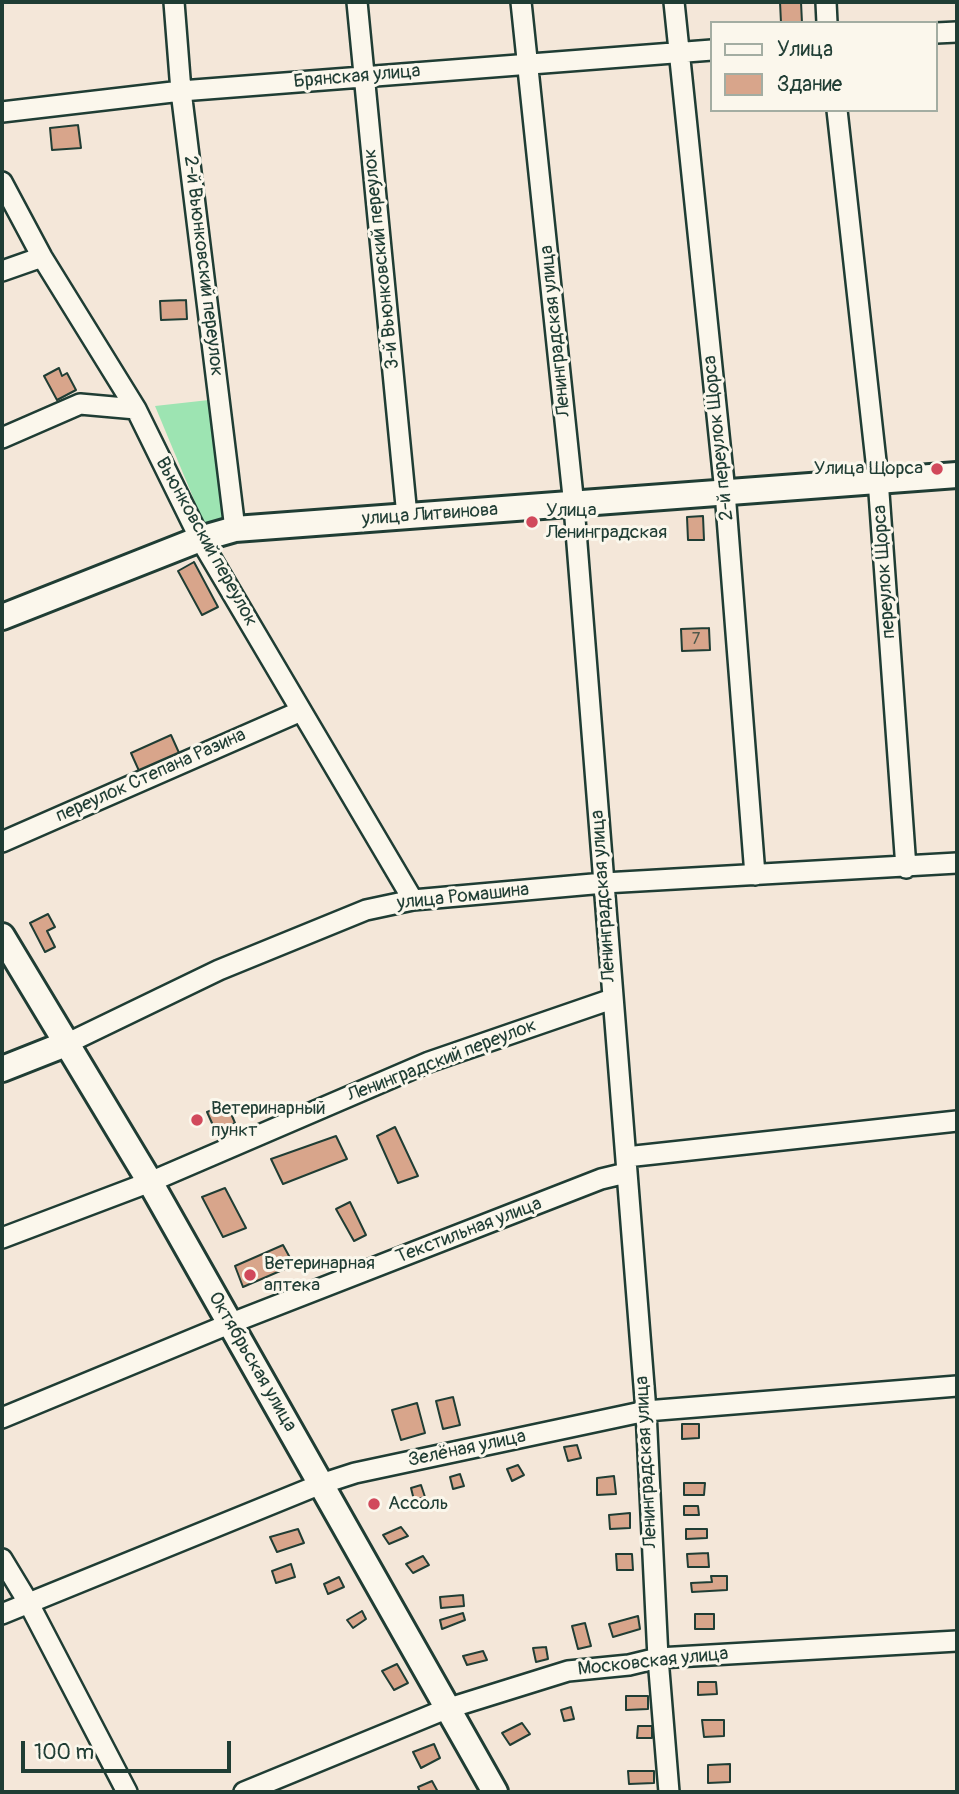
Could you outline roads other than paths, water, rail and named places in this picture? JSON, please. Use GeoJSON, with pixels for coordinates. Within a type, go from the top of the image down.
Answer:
{"type":"FeatureCollection","features":[{"type":"Feature","properties":{"kind":"main road","name":"улица Литвинова"},"geometry":{"type":"LineString","coordinates":[[2,617],[200,539],[235,529],[574,506],[878,479],[957,475]]}},
{"type":"Feature","properties":{"kind":"main road","name":"Октябрьская улица"},"geometry":{"type":"LineString","coordinates":[[2,936],[150,1182],[495,1792]]}},
{"type":"Feature","properties":{"kind":"main road","name":"улица Ромашина"},"geometry":{"type":"LineString","coordinates":[[2,1069],[68,1043]]}},
{"type":"Feature","properties":{"kind":"street","name":"2-й Вьюнковский переулок"},"geometry":{"type":"LineString","coordinates":[[174,2],[181,91],[235,529]]}},
{"type":"Feature","properties":{"kind":"street","name":"3-й Вьюнковский переулок"},"geometry":{"type":"LineString","coordinates":[[357,2],[407,516]]}},
{"type":"Feature","properties":{"kind":"street","name":"Ленинградская улица"},"geometry":{"type":"LineString","coordinates":[[521,2],[574,506],[611,999],[646,1411],[658,1658],[669,1792]]}},
{"type":"Feature","properties":{"kind":"street","name":"2-й переулок Щорса"},"geometry":{"type":"LineString","coordinates":[[674,2],[725,492],[755,875]]}},
{"type":"Feature","properties":{"kind":"street"},"geometry":{"type":"LineString","coordinates":[[826,2],[827,21]]}},
{"type":"Feature","properties":{"kind":"street"},"geometry":{"type":"LineString","coordinates":[[938,33],[957,32]]}},
{"type":"Feature","properties":{"kind":"street","name":"Брянская улица"},"geometry":{"type":"LineString","coordinates":[[2,112],[181,91],[710,50]]}},
{"type":"Feature","properties":{"kind":"street","name":"переулок Щорса"},"geometry":{"type":"LineString","coordinates":[[837,112],[878,479],[906,868]]}},
{"type":"Feature","properties":{"kind":"street","name":"Вьюнковский переулок"},"geometry":{"type":"LineString","coordinates":[[2,182],[42,257],[136,409],[200,539],[413,900]]}},
{"type":"Feature","properties":{"kind":"street"},"geometry":{"type":"LineString","coordinates":[[2,271],[42,257]]}},
{"type":"Feature","properties":{"kind":"street"},"geometry":{"type":"LineString","coordinates":[[2,438],[80,404],[136,409]]}},
{"type":"Feature","properties":{"kind":"street","name":"переулок Степана Разина"},"geometry":{"type":"LineString","coordinates":[[2,842],[301,710]]}},
{"type":"Feature","properties":{"kind":"street","name":"улица Ромашина"},"geometry":{"type":"LineString","coordinates":[[68,1043],[219,970],[366,910],[413,900],[604,883],[906,868],[957,863]]}},
{"type":"Feature","properties":{"kind":"street","name":"Ленинградский переулок"},"geometry":{"type":"LineString","coordinates":[[2,1238],[150,1182],[429,1062],[611,999]]}},
{"type":"Feature","properties":{"kind":"street","name":"Текстильная улица"},"geometry":{"type":"LineString","coordinates":[[2,1418],[229,1324],[601,1180],[626,1165],[957,1121]]}},
{"type":"Feature","properties":{"kind":"street","name":"Зелёная улица"},"geometry":{"type":"LineString","coordinates":[[2,1614],[321,1484],[355,1473],[646,1411],[957,1386]]}},
{"type":"Feature","properties":{"kind":"street"},"geometry":{"type":"LineString","coordinates":[[2,1559],[28,1602],[127,1792]]}},
{"type":"Feature","properties":{"kind":"street","name":"Московская улица"},"geometry":{"type":"LineString","coordinates":[[244,1792],[446,1709],[568,1671],[629,1665],[658,1658],[957,1642]]}},
{"type":"Feature","properties":{"kind":"place","name":"Улица Щорса"},"geometry":{"type":"Point","coordinates":[937,469]}},
{"type":"Feature","properties":{"kind":"place","name":"Улица Ленинградская"},"geometry":{"type":"Point","coordinates":[532,522]}},
{"type":"Feature","properties":{"kind":"place","name":"Ветеринарный пункт"},"geometry":{"type":"Point","coordinates":[197,1120]}},
{"type":"Feature","properties":{"kind":"place","name":"Ветеринарная аптека"},"geometry":{"type":"Point","coordinates":[250,1275]}},
{"type":"Feature","properties":{"kind":"place","name":"Ассоль"},"geometry":{"type":"Point","coordinates":[374,1504]}}]}
